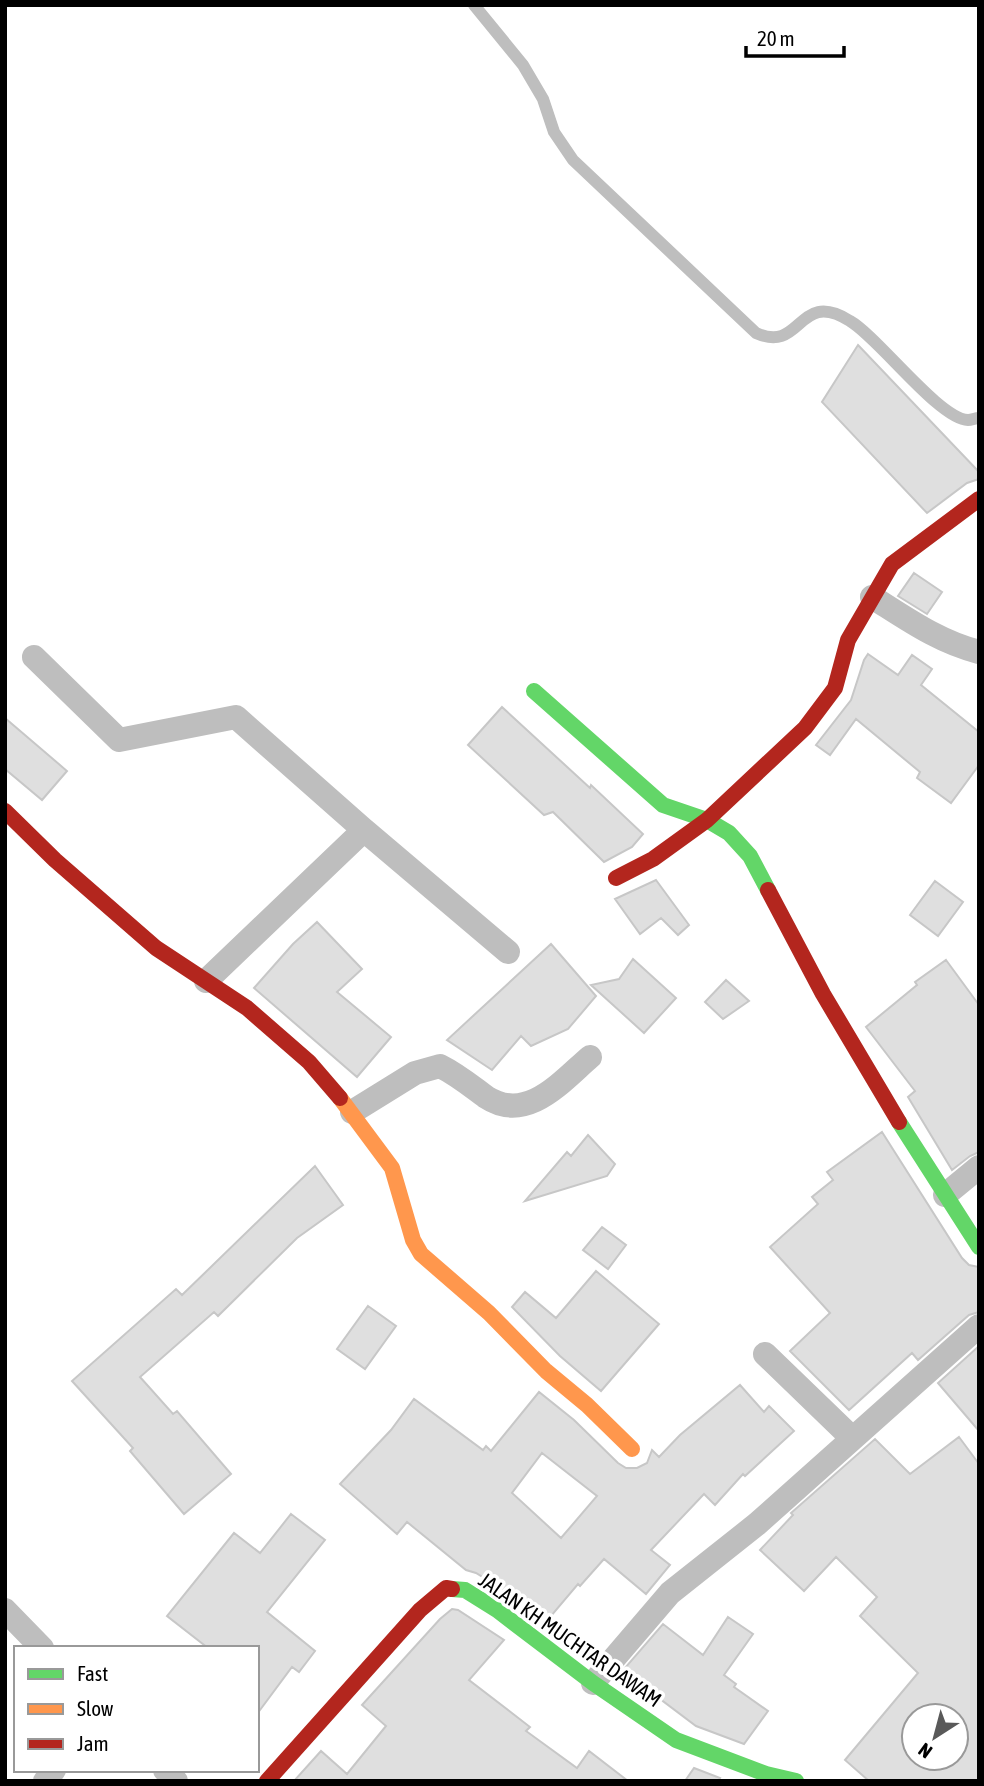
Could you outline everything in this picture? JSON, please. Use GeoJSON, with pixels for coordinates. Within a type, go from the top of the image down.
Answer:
{"type":"FeatureCollection","features":[{"type":"Feature","properties":{"kind":"street"},"geometry":{"type":"LineString","coordinates":[[616,878],[653,859],[707,820],[805,728],[835,688],[848,640],[892,564],[979,499]]}},
{"type":"Feature","properties":{"kind":"street"},"geometry":{"type":"LineString","coordinates":[[872,597],[932,635],[961,648],[979,652]]}},
{"type":"Feature","properties":{"kind":"street"},"geometry":{"type":"LineString","coordinates":[[34,657],[119,740],[236,717],[508,952]]}},
{"type":"Feature","properties":{"kind":"street"},"geometry":{"type":"LineString","coordinates":[[534,691],[663,805],[707,820],[729,833],[750,856],[823,994],[917,1152],[979,1247]]}},
{"type":"Feature","properties":{"kind":"street"},"geometry":{"type":"LineString","coordinates":[[5,811],[55,860],[156,948],[247,1008],[309,1062],[352,1112],[392,1168],[414,1240],[421,1254],[489,1313],[546,1371],[587,1405],[632,1449]]}},
{"type":"Feature","properties":{"kind":"street"},"geometry":{"type":"LineString","coordinates":[[206,981],[364,830]]}},
{"type":"Feature","properties":{"kind":"street"},"geometry":{"type":"LineString","coordinates":[[352,1112],[415,1073],[440,1066],[461,1077],[489,1098],[512,1106],[541,1099],[590,1056]]}},
{"type":"Feature","properties":{"kind":"street"},"geometry":{"type":"LineString","coordinates":[[945,1195],[979,1167]]}},
{"type":"Feature","properties":{"kind":"street"},"geometry":{"type":"LineString","coordinates":[[593,1683],[670,1593],[757,1524],[979,1326]]}},
{"type":"Feature","properties":{"kind":"street"},"geometry":{"type":"LineString","coordinates":[[765,1353],[852,1438]]}},
{"type":"Feature","properties":{"kind":"street","name":"JALAN KH MUCHTAR DAWAM"},"geometry":{"type":"LineString","coordinates":[[267,1781],[420,1610],[446,1588],[465,1590],[497,1610],[593,1683],[676,1740],[766,1774],[796,1781]]}},
{"type":"Feature","properties":{"kind":"street"},"geometry":{"type":"LineString","coordinates":[[5,1610],[40,1646]]}},
{"type":"Feature","properties":{"kind":"lane"},"geometry":{"type":"LineString","coordinates":[[474,5],[523,65],[543,99],[554,132],[573,160],[755,333],[779,339],[790,333],[810,314],[822,310],[834,312],[853,322],[930,396],[954,415],[968,420],[979,418]]}},
{"type":"Feature","properties":{"kind":"building"},"geometry":{"type":"Polygon","coordinates":[[[858,345],[979,472],[979,479],[967,483],[927,513],[822,402],[858,345]]]}},
{"type":"Feature","properties":{"kind":"building"},"geometry":{"type":"Polygon","coordinates":[[[914,573],[942,592],[927,614],[898,596],[914,573]]]}},
{"type":"Feature","properties":{"kind":"building"},"geometry":{"type":"Polygon","coordinates":[[[868,654],[898,675],[912,655],[932,669],[921,685],[979,732],[979,765],[951,803],[917,778],[920,772],[856,719],[830,755],[816,745],[851,700],[868,654]]]}},
{"type":"Feature","properties":{"kind":"building"},"geometry":{"type":"Polygon","coordinates":[[[502,707],[643,834],[632,847],[604,862],[553,812],[544,815],[468,745],[502,707]]]}},
{"type":"Feature","properties":{"kind":"building"},"geometry":{"type":"Polygon","coordinates":[[[5,718],[67,771],[42,800],[5,769],[5,718]]]}},
{"type":"Feature","properties":{"kind":"building"},"geometry":{"type":"Polygon","coordinates":[[[656,880],[689,925],[678,935],[661,918],[640,934],[615,899],[656,880]]]}},
{"type":"Feature","properties":{"kind":"building"},"geometry":{"type":"Polygon","coordinates":[[[935,881],[963,902],[938,936],[910,915],[935,881]]]}},
{"type":"Feature","properties":{"kind":"building"},"geometry":{"type":"Polygon","coordinates":[[[317,922],[362,969],[337,992],[391,1037],[357,1077],[254,988],[293,944],[317,922]]]}},
{"type":"Feature","properties":{"kind":"building"},"geometry":{"type":"Polygon","coordinates":[[[551,944],[596,996],[568,1029],[531,1046],[521,1036],[492,1070],[447,1040],[551,944]]]}},
{"type":"Feature","properties":{"kind":"building"},"geometry":{"type":"Polygon","coordinates":[[[633,959],[676,998],[644,1033],[591,985],[619,979],[633,959]]]}},
{"type":"Feature","properties":{"kind":"building"},"geometry":{"type":"Polygon","coordinates":[[[946,960],[979,1005],[979,1152],[952,1170],[908,1097],[915,1091],[866,1027],[917,985],[915,982],[946,960]]]}},
{"type":"Feature","properties":{"kind":"building"},"geometry":{"type":"Polygon","coordinates":[[[726,980],[749,1001],[723,1019],[705,1002],[726,980]]]}},
{"type":"Feature","properties":{"kind":"building"},"geometry":{"type":"Polygon","coordinates":[[[882,1132],[962,1258],[969,1265],[979,1267],[979,1312],[969,1315],[918,1360],[912,1353],[849,1410],[790,1351],[830,1313],[770,1247],[818,1204],[812,1197],[833,1180],[827,1172],[882,1132]]]}},
{"type":"Feature","properties":{"kind":"building"},"geometry":{"type":"Polygon","coordinates":[[[588,1135],[615,1164],[607,1176],[525,1201],[567,1152],[571,1156],[588,1135]]]}},
{"type":"Feature","properties":{"kind":"building"},"geometry":{"type":"Polygon","coordinates":[[[315,1166],[343,1205],[297,1238],[218,1316],[214,1312],[140,1377],[173,1414],[177,1411],[231,1474],[184,1514],[130,1451],[133,1448],[72,1381],[176,1289],[182,1295],[315,1166]]]}},
{"type":"Feature","properties":{"kind":"building"},"geometry":{"type":"Polygon","coordinates":[[[602,1227],[626,1245],[608,1269],[583,1250],[602,1227]]]}},
{"type":"Feature","properties":{"kind":"building"},"geometry":{"type":"Polygon","coordinates":[[[596,1271],[659,1324],[601,1391],[560,1356],[512,1307],[525,1292],[556,1318],[596,1271]]]}},
{"type":"Feature","properties":{"kind":"building"},"geometry":{"type":"Polygon","coordinates":[[[368,1306],[396,1326],[365,1369],[337,1349],[368,1306]]]}},
{"type":"Feature","properties":{"kind":"building"},"geometry":{"type":"Polygon","coordinates":[[[979,1346],[979,1431],[938,1383],[979,1346]]]}},
{"type":"Feature","properties":{"kind":"building"},"geometry":{"type":"Polygon","coordinates":[[[740,1385],[764,1412],[769,1406],[794,1431],[745,1476],[743,1474],[715,1505],[704,1494],[651,1550],[670,1565],[646,1594],[604,1559],[580,1586],[578,1584],[546,1622],[508,1593],[476,1573],[466,1570],[407,1522],[397,1534],[340,1484],[391,1430],[414,1399],[483,1450],[486,1446],[491,1451],[539,1392],[626,1468],[637,1468],[647,1463],[652,1450],[659,1457],[680,1435],[740,1385]],[[542,1453],[512,1493],[561,1538],[597,1496],[542,1453]]]}},
{"type":"Feature","properties":{"kind":"building"},"geometry":{"type":"Polygon","coordinates":[[[959,1437],[979,1464],[979,1781],[869,1781],[845,1760],[918,1673],[860,1616],[877,1597],[836,1557],[804,1591],[760,1550],[793,1515],[791,1513],[875,1439],[910,1474],[959,1437]]]}},
{"type":"Feature","properties":{"kind":"building"},"geometry":{"type":"Polygon","coordinates":[[[291,1514],[325,1540],[267,1612],[315,1651],[299,1672],[292,1667],[259,1711],[259,1646],[205,1646],[167,1616],[234,1533],[260,1553],[291,1514]]]}},
{"type":"Feature","properties":{"kind":"building"},"geometry":{"type":"Polygon","coordinates":[[[452,1609],[458,1610],[504,1640],[469,1680],[530,1727],[526,1731],[577,1768],[589,1751],[628,1781],[294,1781],[321,1751],[347,1774],[386,1726],[362,1705],[452,1609]]]}},
{"type":"Feature","properties":{"kind":"building"},"geometry":{"type":"Polygon","coordinates":[[[728,1617],[753,1634],[724,1675],[736,1684],[734,1687],[768,1711],[744,1744],[696,1726],[652,1693],[649,1697],[618,1676],[663,1624],[703,1655],[728,1617]]]}},
{"type":"Feature","properties":{"kind":"building"},"geometry":{"type":"Polygon","coordinates":[[[694,1768],[720,1778],[718,1781],[685,1781],[694,1768]]]}},
{"type":"Feature","properties":{"kind":"traffic: fast"},"geometry":{"type":"LineString","coordinates":[[534,691],[663,805],[707,820],[729,833],[750,856],[768,890]]}},
{"type":"Feature","properties":{"kind":"traffic: fast"},"geometry":{"type":"LineString","coordinates":[[899,1122],[979,1247]]}},
{"type":"Feature","properties":{"kind":"traffic: fast"},"geometry":{"type":"LineString","coordinates":[[452,1589],[465,1590],[497,1610],[593,1683],[676,1740],[766,1774],[796,1781]]}},
{"type":"Feature","properties":{"kind":"traffic: slow"},"geometry":{"type":"LineString","coordinates":[[340,1098],[392,1168],[413,1240],[421,1254],[489,1313],[546,1371],[587,1405],[632,1449]]}},
{"type":"Feature","properties":{"kind":"traffic: jam"},"geometry":{"type":"LineString","coordinates":[[616,878],[653,859],[707,820],[805,728],[835,688],[848,640],[892,564],[979,499]]}},
{"type":"Feature","properties":{"kind":"traffic: jam"},"geometry":{"type":"LineString","coordinates":[[5,811],[55,860],[156,948],[247,1008],[309,1062],[340,1098]]}},
{"type":"Feature","properties":{"kind":"traffic: jam"},"geometry":{"type":"LineString","coordinates":[[768,890],[823,994],[899,1122]]}},
{"type":"Feature","properties":{"kind":"traffic: jam"},"geometry":{"type":"LineString","coordinates":[[267,1781],[420,1610],[446,1588],[452,1589]]}}]}
